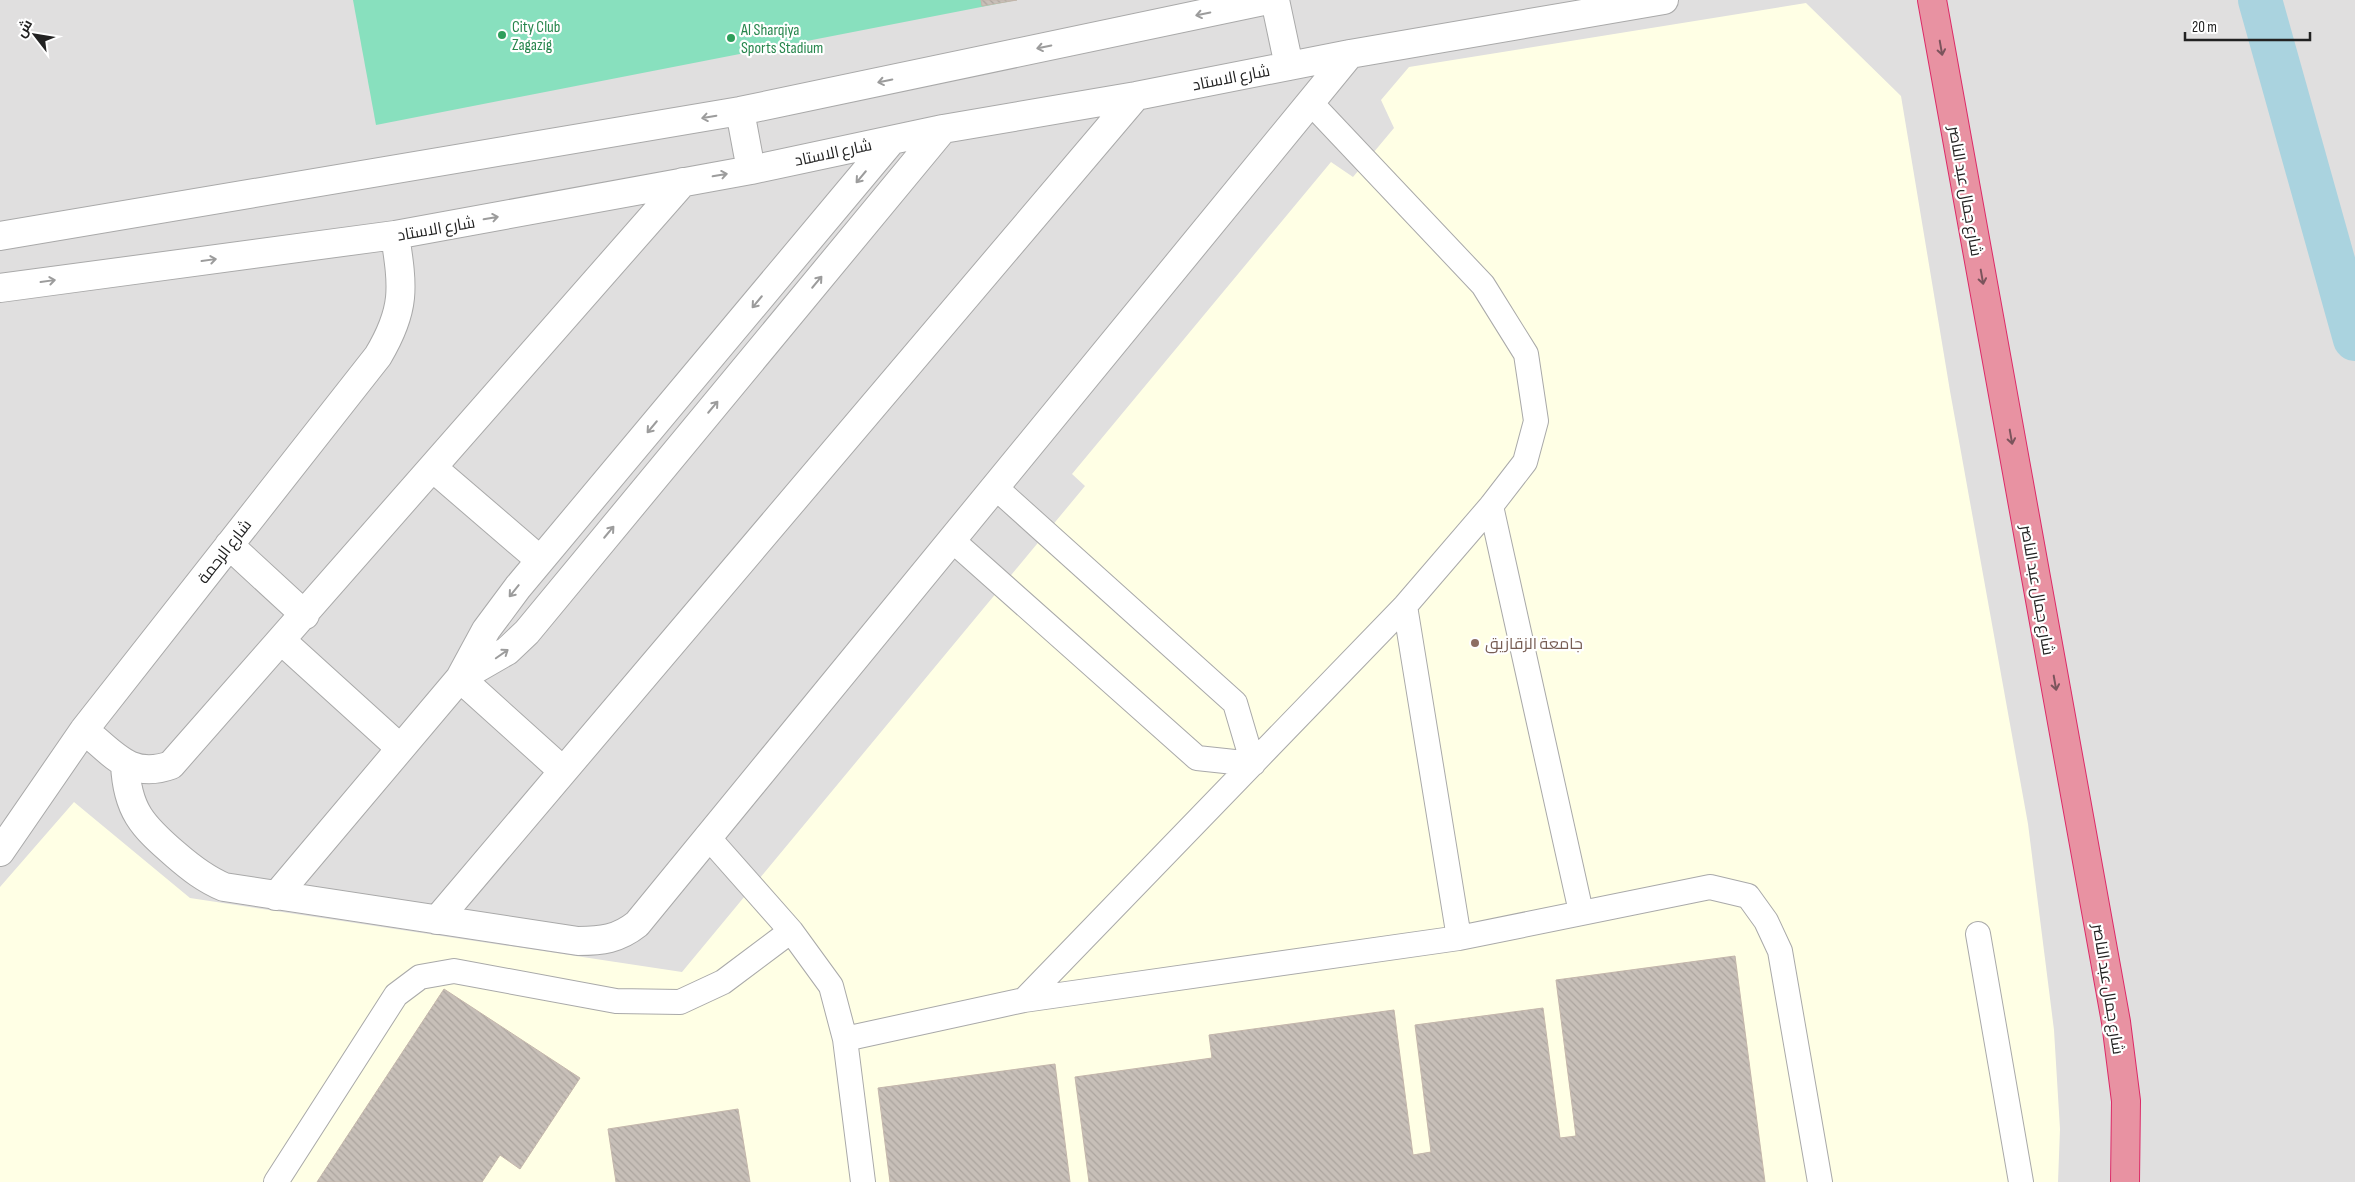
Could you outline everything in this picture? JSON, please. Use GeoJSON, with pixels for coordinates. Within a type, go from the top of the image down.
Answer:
{"type":"FeatureCollection","features":[{"type":"Feature","properties":{"kind":"highway","name":"شارع جمال عبد الناصر"},"geometry":{"type":"LineString","coordinates":[[1932,0],[2116,1022],[2126,1101],[2124,1182]]}},
{"type":"Feature","properties":{"kind":"street"},"geometry":{"type":"LineString","coordinates":[[0,236],[740,111],[1268,0]]}},
{"type":"Feature","properties":{"kind":"street"},"geometry":{"type":"LineString","coordinates":[[1276,0],[1289,66]]}},
{"type":"Feature","properties":{"kind":"street","name":"شارع الاستاد"},"geometry":{"type":"LineString","coordinates":[[0,288],[395,235],[751,170],[943,129],[1136,96],[1350,54],[1664,0]]}},
{"type":"Feature","properties":{"kind":"street"},"geometry":{"type":"LineString","coordinates":[[125,764],[126,782],[131,800],[149,832],[195,871],[209,880],[240,891],[578,941],[611,939],[625,934],[637,924],[707,836],[1350,54]]}},
{"type":"Feature","properties":{"kind":"street"},"geometry":{"type":"LineString","coordinates":[[437,920],[1136,96]]}},
{"type":"Feature","properties":{"kind":"street"},"geometry":{"type":"LineString","coordinates":[[740,111],[751,170]]}},
{"type":"Feature","properties":{"kind":"street"},"geometry":{"type":"LineString","coordinates":[[460,678],[507,651],[527,632],[943,129]]}},
{"type":"Feature","properties":{"kind":"street"},"geometry":{"type":"LineString","coordinates":[[276,896],[460,678],[472,653],[501,608],[540,560],[892,140]]}},
{"type":"Feature","properties":{"kind":"street"},"geometry":{"type":"LineString","coordinates":[[84,730],[125,764],[139,770],[156,771],[171,765],[305,615],[683,182]]}},
{"type":"Feature","properties":{"kind":"street","name":"شارع الرحمة"},"geometry":{"type":"LineString","coordinates":[[0,852],[84,730],[378,356],[396,321],[402,281],[395,235]]}},
{"type":"Feature","properties":{"kind":"street"},"geometry":{"type":"LineString","coordinates":[[433,468],[540,560]]}},
{"type":"Feature","properties":{"kind":"street"},"geometry":{"type":"LineString","coordinates":[[229,544],[305,615]]}},
{"type":"Feature","properties":{"kind":"street"},"geometry":{"type":"LineString","coordinates":[[282,640],[400,748]]}},
{"type":"Feature","properties":{"kind":"street"},"geometry":{"type":"LineString","coordinates":[[460,678],[563,771]]}},
{"type":"Feature","properties":{"kind":"lane"},"geometry":{"type":"LineString","coordinates":[[1024,1000],[1406,606],[1491,506],[1525,462],[1536,421],[1526,354],[1484,285],[1311,103]]}},
{"type":"Feature","properties":{"kind":"lane"},"geometry":{"type":"LineString","coordinates":[[995,487],[1235,703],[1253,764]]}},
{"type":"Feature","properties":{"kind":"lane"},"geometry":{"type":"LineString","coordinates":[[1491,506],[1581,912]]}},
{"type":"Feature","properties":{"kind":"lane"},"geometry":{"type":"LineString","coordinates":[[952,540],[1197,758],[1253,764]]}},
{"type":"Feature","properties":{"kind":"lane"},"geometry":{"type":"LineString","coordinates":[[1406,606],[1459,938]]}},
{"type":"Feature","properties":{"kind":"lane"},"geometry":{"type":"LineString","coordinates":[[707,836],[792,931],[831,986],[845,1039],[864,1182]]}},
{"type":"Feature","properties":{"kind":"lane"},"geometry":{"type":"LineString","coordinates":[[845,1039],[1024,1000],[1459,938],[1710,887],[1748,896],[1766,920],[1780,951],[1820,1182]]}},
{"type":"Feature","properties":{"kind":"lane"},"geometry":{"type":"LineString","coordinates":[[276,1182],[396,995],[420,977],[454,972],[616,1002],[680,1002],[723,982],[792,931]]}},
{"type":"Feature","properties":{"kind":"lane"},"geometry":{"type":"LineString","coordinates":[[1978,934],[2021,1182]]}},
{"type":"Feature","properties":{"kind":"shaded area"},"geometry":{"type":"Polygon","coordinates":[[[0,0],[2355,0],[2355,1182],[0,1182],[0,0]]]}},
{"type":"Feature","properties":{"kind":"shaded area","name":"جامعة الزقازيق"},"geometry":{"type":"Polygon","coordinates":[[[1806,3],[1901,96],[1950,391],[2028,824],[2054,1030],[2060,1129],[2058,1182],[0,1182],[0,887],[74,802],[190,898],[682,972],[1085,486],[1072,474],[1331,162],[1353,177],[1394,128],[1381,100],[1409,67],[1806,3]]]}},
{"type":"Feature","properties":{"kind":"green space","name":"City Club Zagazig"},"geometry":{"type":"Polygon","coordinates":[[[353,0],[1017,0],[376,125],[353,0]]]}},
{"type":"Feature","properties":{"kind":"building"},"geometry":{"type":"Polygon","coordinates":[[[981,0],[1017,0],[982,6],[981,0]]]}},
{"type":"Feature","properties":{"kind":"building"},"geometry":{"type":"Polygon","coordinates":[[[1735,956],[1765,1182],[1089,1182],[1075,1077],[1212,1058],[1209,1035],[1394,1010],[1413,1155],[1431,1152],[1415,1025],[1543,1008],[1560,1138],[1576,1136],[1556,980],[1735,956]]]}},
{"type":"Feature","properties":{"kind":"building"},"geometry":{"type":"Polygon","coordinates":[[[444,989],[580,1078],[520,1169],[500,1155],[482,1182],[317,1182],[444,989]]]}},
{"type":"Feature","properties":{"kind":"building"},"geometry":{"type":"Polygon","coordinates":[[[1055,1064],[1070,1182],[890,1182],[878,1088],[1055,1064]]]}},
{"type":"Feature","properties":{"kind":"building"},"geometry":{"type":"Polygon","coordinates":[[[738,1109],[750,1182],[616,1182],[608,1129],[738,1109]]]}},
{"type":"Feature","properties":{"kind":"waterway"},"geometry":{"type":"LineString","coordinates":[[2260,0],[2355,339]]}},
{"type":"Feature","properties":{"kind":"place","name":"City Club Zagazig"},"geometry":{"type":"Point","coordinates":[502,35]}},
{"type":"Feature","properties":{"kind":"place","name":"Al Sharqiya Sports Stadium"},"geometry":{"type":"Point","coordinates":[731,38]}},
{"type":"Feature","properties":{"kind":"place","name":"جامعة الزقازيق"},"geometry":{"type":"Point","coordinates":[1475,643]}}]}
